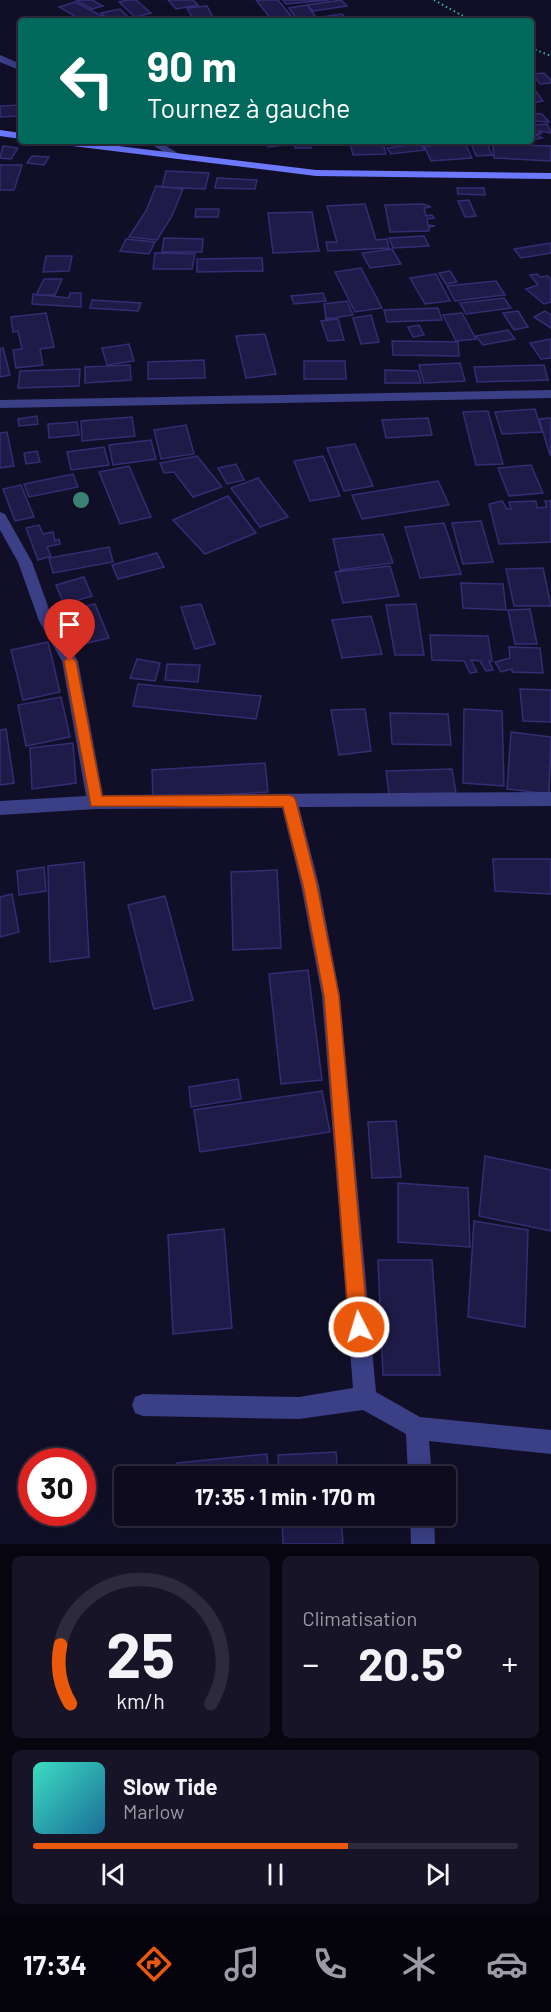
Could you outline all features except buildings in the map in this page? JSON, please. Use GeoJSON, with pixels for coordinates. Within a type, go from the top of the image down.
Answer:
{"type":"FeatureCollection","features":[{"type":"Feature","properties":{"kind":"main road"},"geometry":{"type":"LineString","coordinates":[[0,133],[18,136]]}},
{"type":"Feature","properties":{"kind":"main road"},"geometry":{"type":"LineString","coordinates":[[79,144],[316,173],[551,176]]}},
{"type":"Feature","properties":{"kind":"street"},"geometry":{"type":"LineString","coordinates":[[0,58],[18,67]]}},
{"type":"Feature","properties":{"kind":"street"},"geometry":{"type":"LineString","coordinates":[[156,144],[179,157]]}},
{"type":"Feature","properties":{"kind":"street"},"geometry":{"type":"LineString","coordinates":[[0,404],[551,394]]}},
{"type":"Feature","properties":{"kind":"street"},"geometry":{"type":"LineString","coordinates":[[0,518],[25,562],[46,621],[70,661],[96,802]]}},
{"type":"Feature","properties":{"kind":"street"},"geometry":{"type":"LineString","coordinates":[[0,808],[96,802],[551,799]]}},
{"type":"Feature","properties":{"kind":"street"},"geometry":{"type":"LineString","coordinates":[[289,801],[310,885],[331,996],[365,1398]]}},
{"type":"Feature","properties":{"kind":"street"},"geometry":{"type":"LineString","coordinates":[[143,1405],[299,1408],[365,1398],[417,1428],[551,1442]]}},
{"type":"Feature","properties":{"kind":"street"},"geometry":{"type":"LineString","coordinates":[[417,1428],[419,1466]]}},
{"type":"Feature","properties":{"kind":"street"},"geometry":{"type":"LineString","coordinates":[[422,1526],[423,1544]]}},
{"type":"Feature","properties":{"kind":"path"},"geometry":{"type":"LineString","coordinates":[[434,0],[467,18]]}},
{"type":"Feature","properties":{"kind":"path"},"geometry":{"type":"LineString","coordinates":[[534,49],[551,56]]}},
{"type":"Feature","properties":{"kind":"route"},"geometry":{"type":"LineString","coordinates":[[70,661],[96,802],[289,801],[310,885],[331,996],[359,1327]]}}]}
